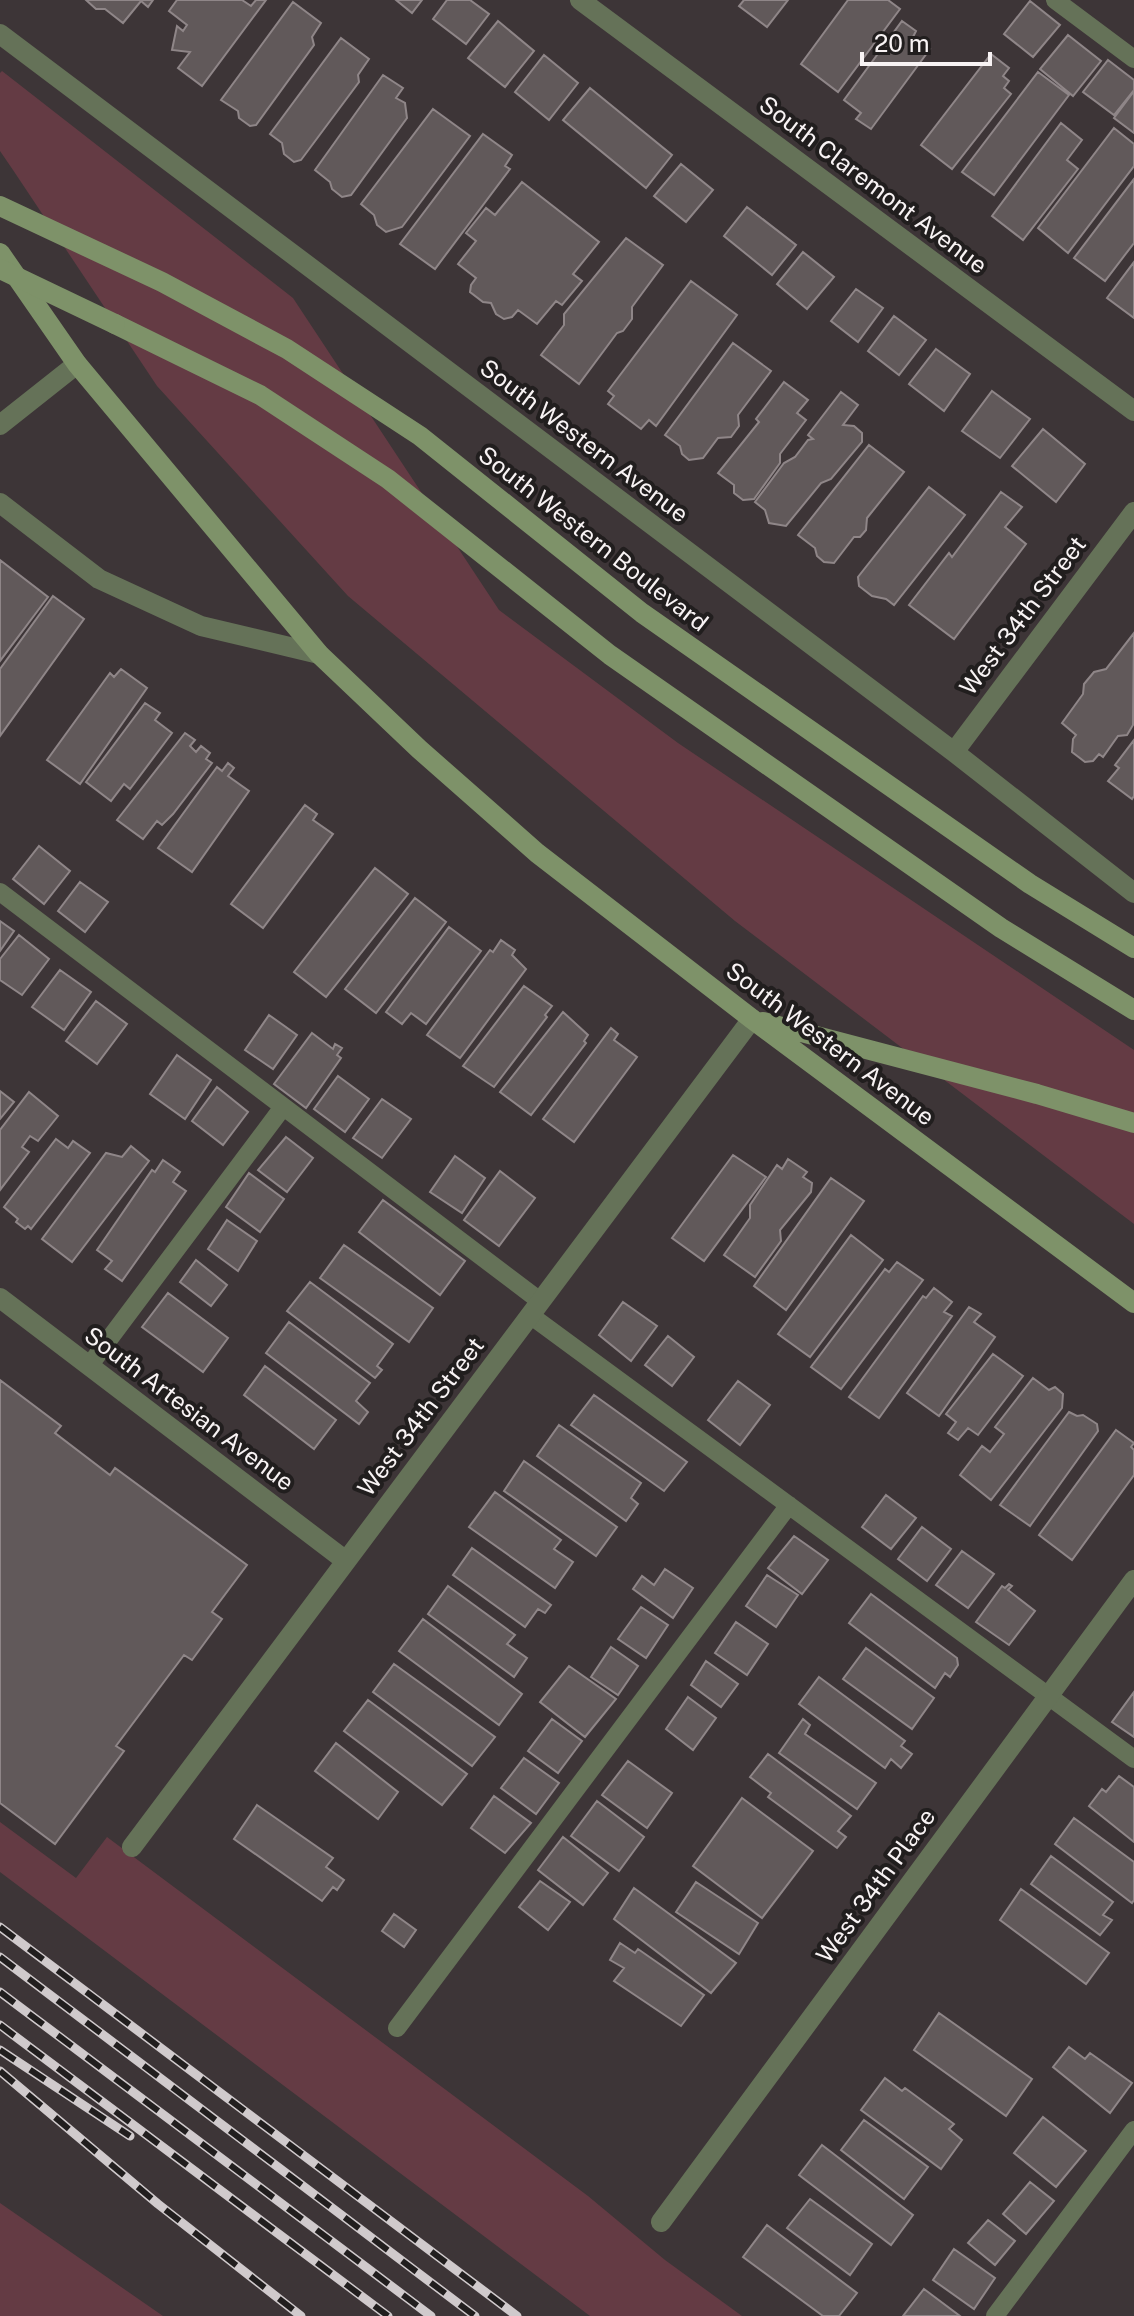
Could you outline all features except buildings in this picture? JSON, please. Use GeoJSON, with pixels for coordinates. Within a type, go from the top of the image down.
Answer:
{"type":"FeatureCollection","features":[{"type":"Feature","properties":{"kind":"street","name":"South Claremont Avenue"},"geometry":{"type":"LineString","coordinates":[[580,0],[1134,411]]}},
{"type":"Feature","properties":{"kind":"street","name":"South Western Avenue"},"geometry":{"type":"LineString","coordinates":[[0,34],[954,752],[1134,893]]}},
{"type":"Feature","properties":{"kind":"street","name":"South Western Boulevard"},"geometry":{"type":"LineString","coordinates":[[0,206],[162,282],[287,349],[406,427],[642,613],[1030,884],[1134,948]]}},
{"type":"Feature","properties":{"kind":"street","name":"South Western Avenue"},"geometry":{"type":"LineString","coordinates":[[0,253],[77,364],[319,654],[419,749],[537,853],[752,1019],[1134,1303]]}},
{"type":"Feature","properties":{"kind":"street"},"geometry":{"type":"LineString","coordinates":[[0,269],[260,395],[388,479],[610,655],[813,800],[1001,928],[1134,1010]]}},
{"type":"Feature","properties":{"kind":"street"},"geometry":{"type":"LineString","coordinates":[[0,425],[77,364]]}},
{"type":"Feature","properties":{"kind":"street"},"geometry":{"type":"LineString","coordinates":[[0,503],[99,579],[201,626],[319,654]]}},
{"type":"Feature","properties":{"kind":"street","name":"West 34th Street"},"geometry":{"type":"LineString","coordinates":[[954,752],[1134,512]]}},
{"type":"Feature","properties":{"kind":"street","name":"West 34th Street"},"geometry":{"type":"LineString","coordinates":[[132,1847],[752,1019]]}},
{"type":"Feature","properties":{"kind":"street"},"geometry":{"type":"LineString","coordinates":[[752,1019],[1037,1094],[1134,1123]]}},
{"type":"Feature","properties":{"kind":"street","name":"South Artesian Avenue"},"geometry":{"type":"LineString","coordinates":[[0,1298],[346,1561]]}},
{"type":"Feature","properties":{"kind":"street","name":"West 34th Place"},"geometry":{"type":"LineString","coordinates":[[661,2222],[1134,1580]]}},
{"type":"Feature","properties":{"kind":"lane"},"geometry":{"type":"LineString","coordinates":[[1055,0],[1134,59]]}},
{"type":"Feature","properties":{"kind":"lane"},"geometry":{"type":"LineString","coordinates":[[0,892],[283,1107],[789,1505],[1134,1759]]}},
{"type":"Feature","properties":{"kind":"lane"},"geometry":{"type":"LineString","coordinates":[[89,1366],[283,1107]]}},
{"type":"Feature","properties":{"kind":"lane"},"geometry":{"type":"LineString","coordinates":[[397,2028],[789,1505]]}},
{"type":"Feature","properties":{"kind":"lane"},"geometry":{"type":"LineString","coordinates":[[995,2316],[1134,2130]]}},
{"type":"Feature","properties":{"kind":"shaded area"},"geometry":{"type":"Polygon","coordinates":[[[2,71],[293,298],[499,610],[678,743],[1134,1050],[1134,1224],[735,921],[348,596],[157,386],[0,151],[2,71]]]}},
{"type":"Feature","properties":{"kind":"shaded area"},"geometry":{"type":"Polygon","coordinates":[[[0,1822],[76,1878],[107,1837],[588,2196],[665,2260],[742,2316],[590,2316],[0,1872],[0,1822]]]}},
{"type":"Feature","properties":{"kind":"shaded area"},"geometry":{"type":"Polygon","coordinates":[[[0,2203],[163,2316],[0,2316],[0,2203]]]}},
{"type":"Feature","properties":{"kind":"railway"},"geometry":{"type":"LineString","coordinates":[[0,1927],[517,2316]]}},
{"type":"Feature","properties":{"kind":"railway"},"geometry":{"type":"LineString","coordinates":[[0,1957],[475,2316]]}},
{"type":"Feature","properties":{"kind":"railway"},"geometry":{"type":"LineString","coordinates":[[0,1992],[431,2316]]}},
{"type":"Feature","properties":{"kind":"railway"},"geometry":{"type":"LineString","coordinates":[[0,2025],[388,2316]]}},
{"type":"Feature","properties":{"kind":"railway"},"geometry":{"type":"LineString","coordinates":[[0,2050],[130,2136]]}},
{"type":"Feature","properties":{"kind":"railway"},"geometry":{"type":"LineString","coordinates":[[0,2071],[158,2204],[301,2316]]}}]}
